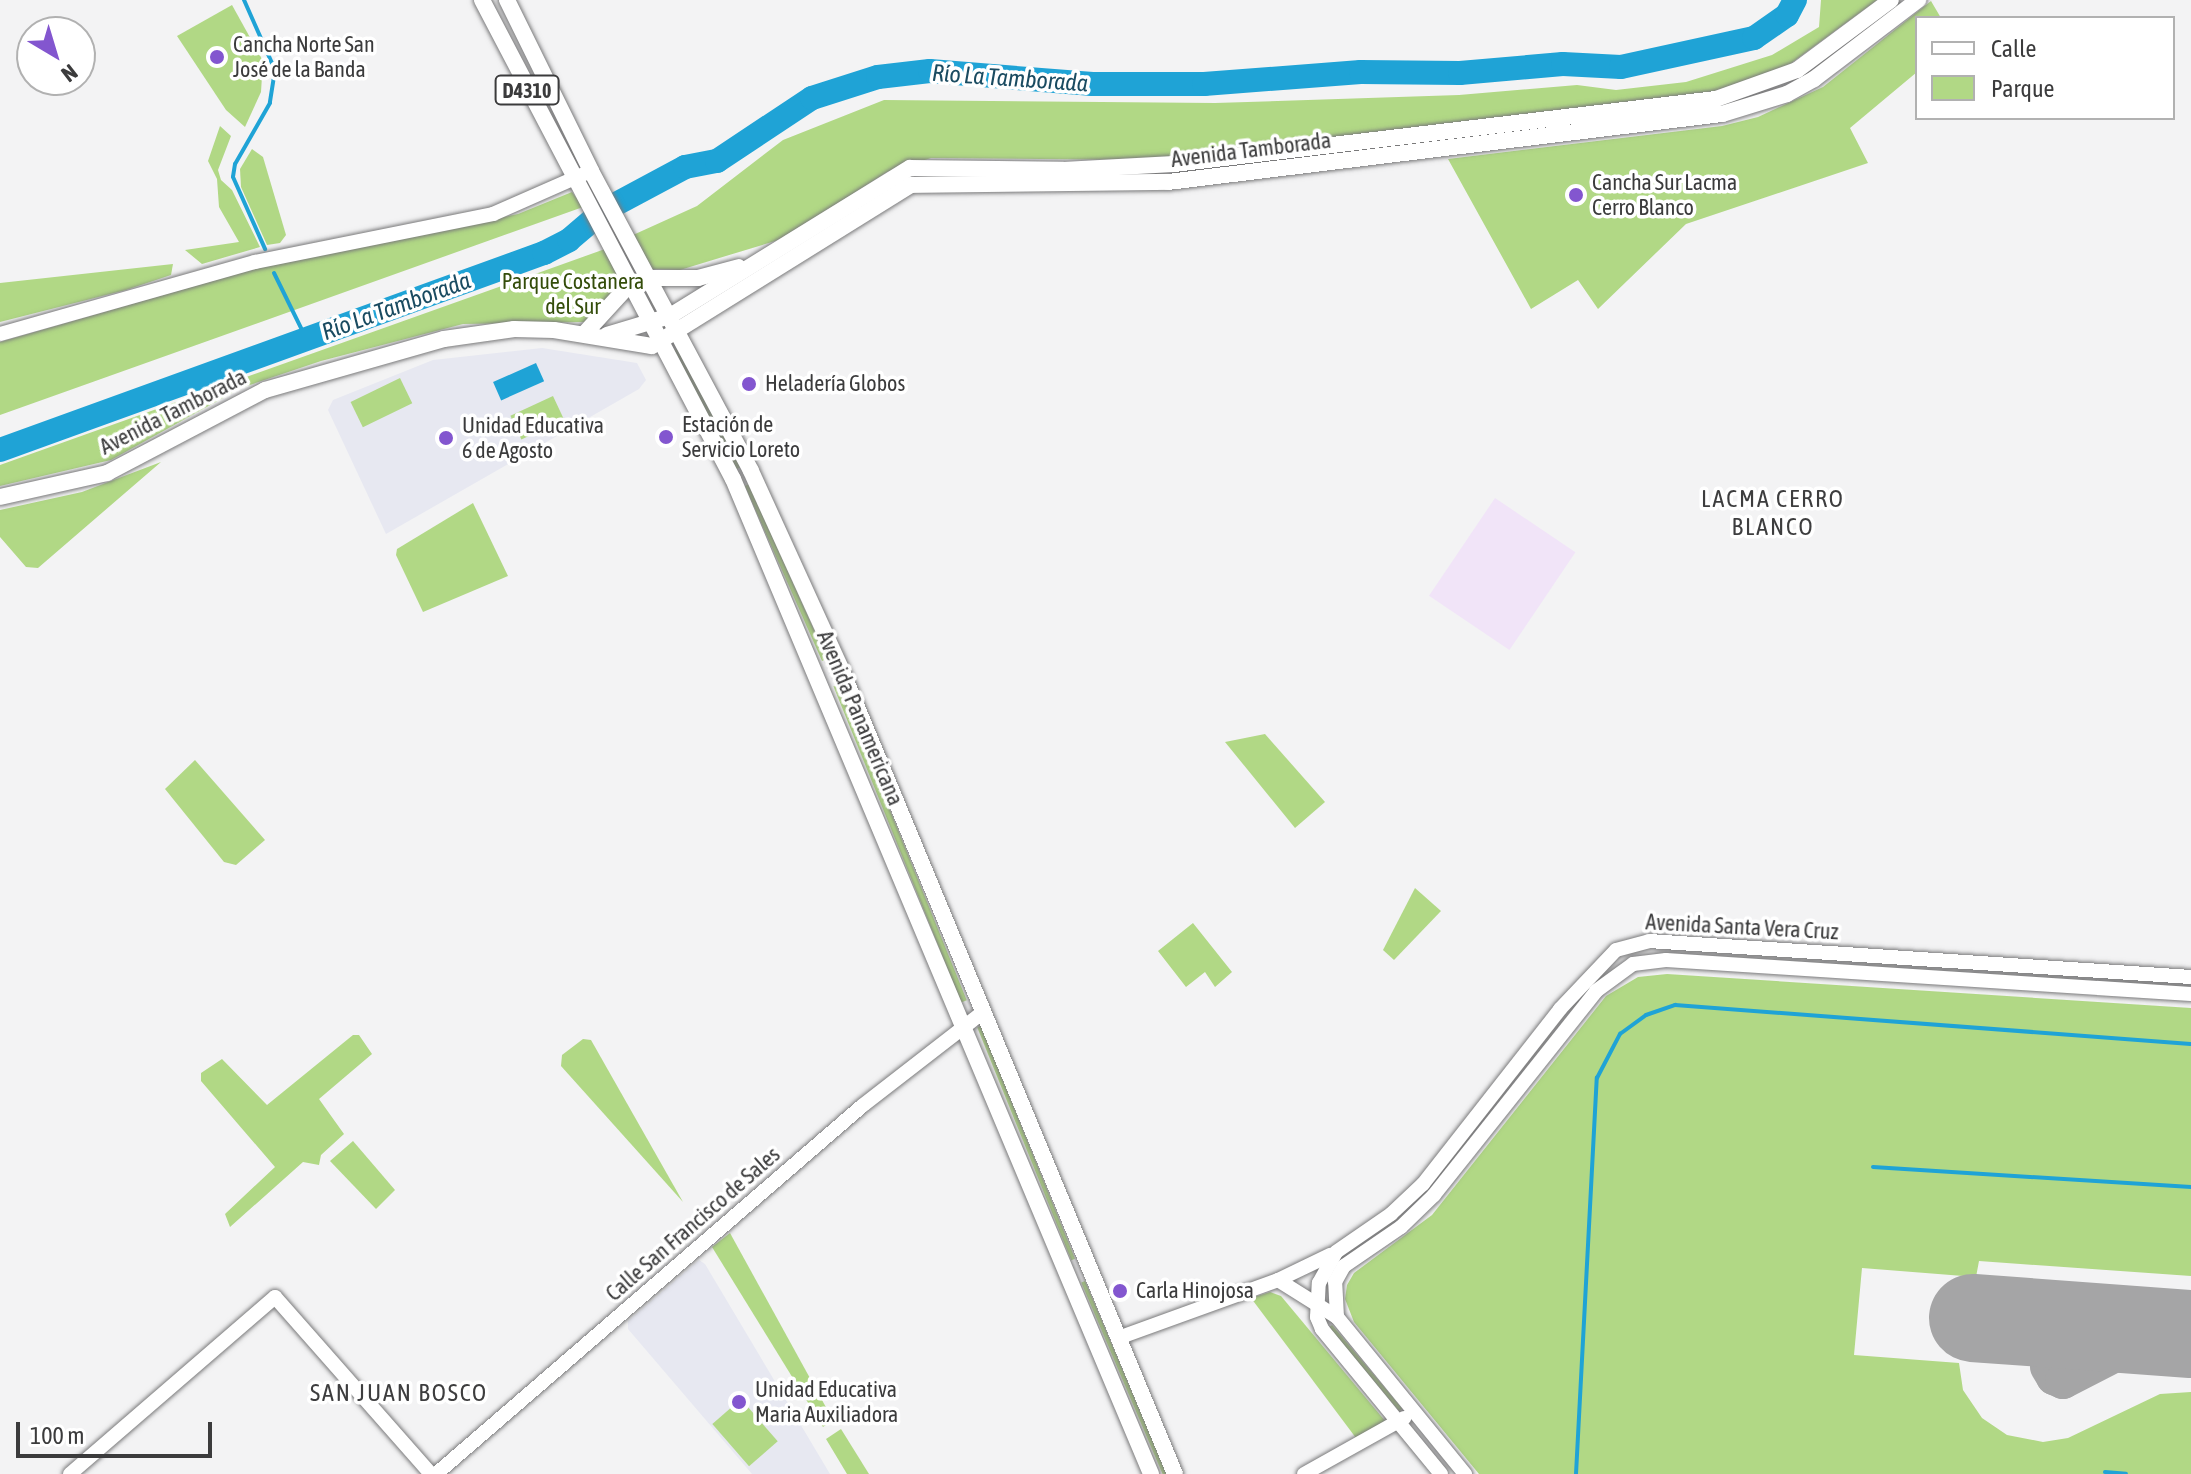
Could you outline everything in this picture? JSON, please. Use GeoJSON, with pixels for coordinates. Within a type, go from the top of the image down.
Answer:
{"type":"FeatureCollection","features":[{"type":"Feature","properties":{"kind":"main road","name":"Avenida Panamericana"},"geometry":{"type":"LineString","coordinates":[[482,0],[575,179],[597,200]]}},
{"type":"Feature","properties":{"kind":"main road","name":"Avenida Panamericana"},"geometry":{"type":"LineString","coordinates":[[507,0],[591,171],[597,200],[619,242],[648,278],[751,471],[842,671],[1175,1474]]}},
{"type":"Feature","properties":{"kind":"main road","name":"Avenida Tamborada"},"geometry":{"type":"LineString","coordinates":[[0,497],[107,473],[239,400],[371,356],[481,332],[593,335],[645,346],[661,341],[674,324],[760,261],[895,175],[926,165],[1063,170],[1174,164],[1716,99],[1797,70],[1891,0]]}},
{"type":"Feature","properties":{"kind":"main road","name":"Avenida Tamborada"},"geometry":{"type":"LineString","coordinates":[[593,335],[674,324],[911,185],[1168,182],[1722,114],[1772,100],[1814,79],[1918,0]]}},
{"type":"Feature","properties":{"kind":"main road"},"geometry":{"type":"LineString","coordinates":[[0,334],[255,262],[493,214],[591,171]]}},
{"type":"Feature","properties":{"kind":"main road","name":"Avenida Panamericana"},"geometry":{"type":"LineString","coordinates":[[619,242],[631,283],[733,479],[965,1023],[1151,1474]]}},
{"type":"Feature","properties":{"kind":"main road"},"geometry":{"type":"LineString","coordinates":[[648,278],[698,278],[760,261]]}},
{"type":"Feature","properties":{"kind":"main road"},"geometry":{"type":"LineString","coordinates":[[593,335],[631,283]]}},
{"type":"Feature","properties":{"kind":"main road","name":"Avenida Santa Vera Cruz"},"geometry":{"type":"LineString","coordinates":[[1118,1338],[1278,1280],[1336,1252],[1391,1214],[1423,1184],[1579,986],[1616,950],[1632,945],[1672,942],[2191,977]]}},
{"type":"Feature","properties":{"kind":"main road","name":"Avenida Santa Vera Cruz"},"geometry":{"type":"LineString","coordinates":[[1337,1317],[1335,1282],[1344,1266],[1434,1195],[1596,991],[1633,964],[1666,960],[2191,994]]}},
{"type":"Feature","properties":{"kind":"main road","name":"Calle San Francisco de Sales"},"geometry":{"type":"LineString","coordinates":[[434,1474],[965,1023],[982,1013]]}},
{"type":"Feature","properties":{"kind":"main road"},"geometry":{"type":"LineString","coordinates":[[1336,1252],[1324,1268],[1316,1301],[1322,1329],[1441,1474]]}},
{"type":"Feature","properties":{"kind":"main road"},"geometry":{"type":"LineString","coordinates":[[1278,1280],[1337,1317],[1465,1474]]}},
{"type":"Feature","properties":{"kind":"main road"},"geometry":{"type":"LineString","coordinates":[[70,1474],[275,1297],[434,1474]]}},
{"type":"Feature","properties":{"kind":"main road"},"geometry":{"type":"LineString","coordinates":[[1304,1474],[1414,1411]]}},
{"type":"Feature","properties":{"kind":"shaded area","name":"Unidad Educativa 6 de Agosto"},"geometry":{"type":"Polygon","coordinates":[[[542,348],[637,363],[646,380],[639,389],[386,534],[328,410],[333,400],[433,360],[542,348]]]}},
{"type":"Feature","properties":{"kind":"shaded area"},"geometry":{"type":"Polygon","coordinates":[[[1495,498],[1575,552],[1509,650],[1429,596],[1495,498]]]}},
{"type":"Feature","properties":{"kind":"shaded area","name":"Unidad Educativa Maria Auxiliadora"},"geometry":{"type":"Polygon","coordinates":[[[699,1260],[705,1264],[830,1474],[752,1474],[628,1329],[628,1321],[699,1260]]]}},
{"type":"Feature","properties":{"kind":"green space"},"geometry":{"type":"Polygon","coordinates":[[[1821,0],[1877,0],[1786,67],[1715,91],[1142,160],[931,158],[887,172],[785,238],[680,270],[650,269],[633,235],[697,206],[783,140],[884,100],[1215,103],[1459,95],[1577,85],[1616,90],[1686,82],[1772,55],[1819,27],[1821,0]]]}},
{"type":"Feature","properties":{"kind":"green space"},"geometry":{"type":"Polygon","coordinates":[[[1931,1],[1940,16],[1915,16],[1915,74],[1850,128],[1868,163],[1686,224],[1598,309],[1578,280],[1531,309],[1448,159],[1722,126],[1758,117],[1823,87],[1931,1]]]}},
{"type":"Feature","properties":{"kind":"green space"},"geometry":{"type":"Polygon","coordinates":[[[232,5],[263,61],[261,92],[245,127],[226,110],[177,36],[232,5]]]}},
{"type":"Feature","properties":{"kind":"green space"},"geometry":{"type":"Polygon","coordinates":[[[220,126],[231,136],[218,170],[221,180],[232,190],[260,247],[202,264],[185,250],[239,242],[219,207],[217,179],[208,161],[220,126]]]}},
{"type":"Feature","properties":{"kind":"green space"},"geometry":{"type":"Polygon","coordinates":[[[252,149],[263,157],[286,235],[280,243],[267,245],[241,187],[240,169],[252,149]]]}},
{"type":"Feature","properties":{"kind":"green space","name":"Parque Costanera del Sur"},"geometry":{"type":"Polygon","coordinates":[[[572,192],[583,207],[0,415],[0,342],[257,268],[518,214],[572,192]]]}},
{"type":"Feature","properties":{"kind":"green space","name":"Parque Costanera del Sur"},"geometry":{"type":"Polygon","coordinates":[[[605,249],[622,283],[584,322],[463,324],[321,361],[241,388],[111,460],[0,486],[0,465],[605,249]]]}},
{"type":"Feature","properties":{"kind":"green space"},"geometry":{"type":"Polygon","coordinates":[[[173,264],[171,275],[126,290],[0,322],[0,283],[173,264]]]}},
{"type":"Feature","properties":{"kind":"green space"},"geometry":{"type":"Polygon","coordinates":[[[679,348],[742,466],[737,469],[674,351],[679,348]]]}},
{"type":"Feature","properties":{"kind":"green space"},"geometry":{"type":"Polygon","coordinates":[[[400,378],[412,403],[363,427],[351,402],[400,378]]]}},
{"type":"Feature","properties":{"kind":"green space"},"geometry":{"type":"Polygon","coordinates":[[[553,396],[564,420],[521,439],[510,416],[553,396]]]}},
{"type":"Feature","properties":{"kind":"green space"},"geometry":{"type":"Polygon","coordinates":[[[161,462],[38,568],[26,567],[0,537],[0,510],[82,492],[161,462]]]}},
{"type":"Feature","properties":{"kind":"green space"},"geometry":{"type":"Polygon","coordinates":[[[749,484],[827,659],[822,661],[745,486],[749,484]]]}},
{"type":"Feature","properties":{"kind":"green space"},"geometry":{"type":"Polygon","coordinates":[[[473,503],[508,576],[423,612],[396,555],[397,549],[473,503]]]}},
{"type":"Feature","properties":{"kind":"green space"},"geometry":{"type":"Polygon","coordinates":[[[839,684],[967,1000],[961,1002],[833,686],[839,684]]]}},
{"type":"Feature","properties":{"kind":"green space"},"geometry":{"type":"Polygon","coordinates":[[[1265,734],[1325,802],[1295,828],[1225,742],[1265,734]]]}},
{"type":"Feature","properties":{"kind":"green space"},"geometry":{"type":"Polygon","coordinates":[[[195,760],[265,840],[236,865],[224,862],[165,789],[195,760]]]}},
{"type":"Feature","properties":{"kind":"green space"},"geometry":{"type":"Polygon","coordinates":[[[1415,888],[1441,911],[1394,960],[1383,950],[1415,888]]]}},
{"type":"Feature","properties":{"kind":"green space"},"geometry":{"type":"Polygon","coordinates":[[[1193,923],[1232,972],[1215,987],[1205,972],[1186,987],[1158,951],[1193,923]]]}},
{"type":"Feature","properties":{"kind":"green space"},"geometry":{"type":"Polygon","coordinates":[[[1667,974],[2191,1008],[2191,1276],[1979,1261],[1976,1277],[1862,1268],[1854,1355],[1959,1363],[1963,1390],[1982,1418],[2007,1435],[2043,1442],[2068,1438],[2160,1394],[2191,1392],[2191,1474],[1479,1474],[1354,1322],[1345,1299],[1347,1285],[1354,1273],[1432,1215],[1606,996],[1638,977],[1667,974]]]}},
{"type":"Feature","properties":{"kind":"green space"},"geometry":{"type":"Polygon","coordinates":[[[981,1026],[1075,1259],[1071,1260],[977,1027],[981,1026]]]}},
{"type":"Feature","properties":{"kind":"green space"},"geometry":{"type":"Polygon","coordinates":[[[353,1035],[359,1035],[372,1054],[319,1099],[344,1134],[321,1155],[319,1165],[303,1162],[230,1227],[225,1214],[275,1167],[201,1081],[201,1073],[222,1059],[267,1105],[353,1035]]]}},
{"type":"Feature","properties":{"kind":"green space"},"geometry":{"type":"Polygon","coordinates":[[[583,1039],[591,1040],[683,1202],[561,1066],[562,1055],[583,1039]]]}},
{"type":"Feature","properties":{"kind":"green space"},"geometry":{"type":"Polygon","coordinates":[[[353,1141],[395,1190],[376,1209],[330,1161],[353,1141]]]}},
{"type":"Feature","properties":{"kind":"green space"},"geometry":{"type":"Polygon","coordinates":[[[730,1233],[833,1420],[823,1427],[712,1247],[730,1233]]]}},
{"type":"Feature","properties":{"kind":"green space"},"geometry":{"type":"Polygon","coordinates":[[[1085,1281],[1167,1473],[1163,1474],[1081,1283],[1085,1281]]]}},
{"type":"Feature","properties":{"kind":"green space"},"geometry":{"type":"Polygon","coordinates":[[[1270,1292],[1281,1296],[1386,1422],[1356,1438],[1251,1298],[1270,1292]]]}},
{"type":"Feature","properties":{"kind":"green space"},"geometry":{"type":"Polygon","coordinates":[[[1332,1325],[1402,1408],[1399,1411],[1329,1328],[1332,1325]]]}},
{"type":"Feature","properties":{"kind":"green space"},"geometry":{"type":"Polygon","coordinates":[[[741,1399],[778,1441],[749,1466],[712,1424],[741,1399]]]}},
{"type":"Feature","properties":{"kind":"green space"},"geometry":{"type":"Polygon","coordinates":[[[841,1429],[869,1474],[847,1474],[826,1439],[841,1429]]]}},
{"type":"Feature","properties":{"kind":"water"},"geometry":{"type":"Polygon","coordinates":[[[536,363],[544,381],[501,400],[493,382],[536,363]]]}},
{"type":"Feature","properties":{"kind":"waterway"},"geometry":{"type":"LineString","coordinates":[[244,0],[275,70],[270,103],[235,164],[233,177],[265,249]]}},
{"type":"Feature","properties":{"kind":"waterway","name":"Río La Tamborada"},"geometry":{"type":"LineString","coordinates":[[0,450],[544,253],[569,240],[603,211],[685,167],[717,161],[812,98],[878,77],[930,71],[1092,84],[1204,84],[1361,72],[1460,73],[1563,64],[1621,67],[1754,38],[1787,15],[1795,0]]}},
{"type":"Feature","properties":{"kind":"waterway"},"geometry":{"type":"LineString","coordinates":[[274,273],[305,336]]}},
{"type":"Feature","properties":{"kind":"waterway"},"geometry":{"type":"LineString","coordinates":[[1576,1474],[1597,1078],[1620,1034],[1646,1015],[1675,1005],[2191,1044]]}},
{"type":"Feature","properties":{"kind":"waterway"},"geometry":{"type":"LineString","coordinates":[[1873,1167],[2191,1187]]}},
{"type":"Feature","properties":{"kind":"waterway"},"geometry":{"type":"LineString","coordinates":[[2105,1472],[2126,1474]]}},
{"type":"Feature","properties":{"kind":"taxiway"},"geometry":{"type":"LineString","coordinates":[[2048,1367],[2054,1377],[2063,1381],[2131,1346],[2171,1333]]}},
{"type":"Feature","properties":{"kind":"runway"},"geometry":{"type":"LineString","coordinates":[[1973,1318],[2191,1334]]}},
{"type":"Feature","properties":{"kind":"place","name":"Cancha Norte San José de la Banda"},"geometry":{"type":"Point","coordinates":[217,57]}},
{"type":"Feature","properties":{"kind":"place","name":"Cancha Sur Lacma Cerro Blanco"},"geometry":{"type":"Point","coordinates":[1576,195]}},
{"type":"Feature","properties":{"kind":"place","name":"Heladería Globos"},"geometry":{"type":"Point","coordinates":[749,384]}},
{"type":"Feature","properties":{"kind":"place","name":"Estación de Servicio Loreto"},"geometry":{"type":"Point","coordinates":[666,437]}},
{"type":"Feature","properties":{"kind":"place","name":"Unidad Educativa 6 de Agosto"},"geometry":{"type":"Point","coordinates":[446,438]}},
{"type":"Feature","properties":{"kind":"place","name":"Carla Hinojosa"},"geometry":{"type":"Point","coordinates":[1120,1291]}},
{"type":"Feature","properties":{"kind":"place","name":"Unidad Educativa Maria Auxiliadora"},"geometry":{"type":"Point","coordinates":[739,1402]}},
{"type":"Feature","properties":{"kind":"district","name":"LACMA CERRO BLANCO"},"geometry":{"type":"Point","coordinates":[1773,513]}},
{"type":"Feature","properties":{"kind":"district","name":"SAN JUAN BOSCO"},"geometry":{"type":"Point","coordinates":[399,1393]}}]}
